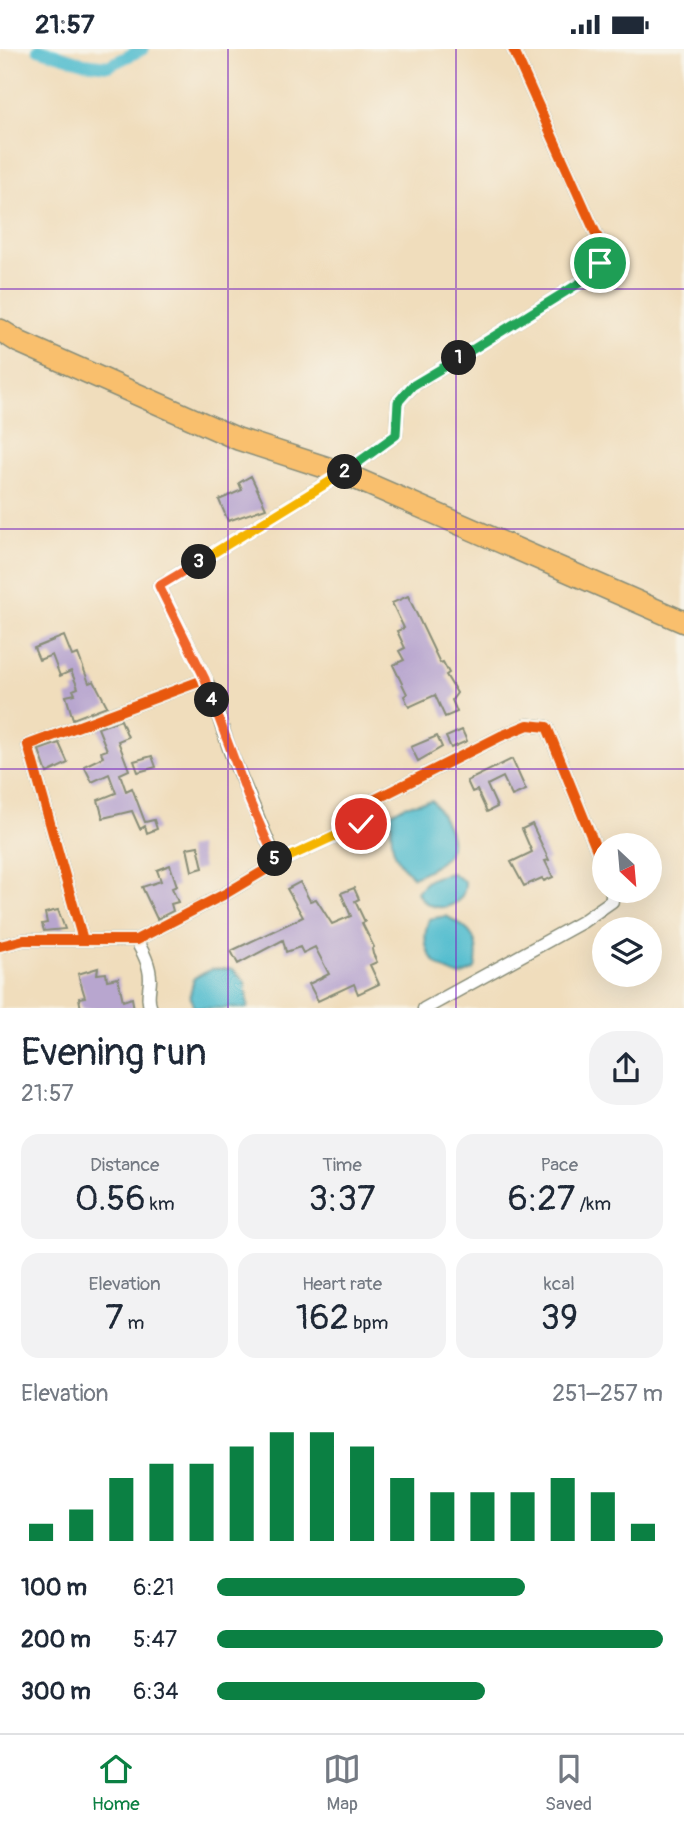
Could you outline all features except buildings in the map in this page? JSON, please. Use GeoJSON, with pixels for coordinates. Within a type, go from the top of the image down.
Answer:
{"type":"FeatureCollection","features":[{"type":"Feature","properties":{"kind":"main road"},"geometry":{"type":"LineString","coordinates":[[0,330],[19,342],[238,439],[343,473],[684,622]]}},
{"type":"Feature","properties":{"kind":"street"},"geometry":{"type":"LineString","coordinates":[[276,863],[230,751],[205,679],[159,586],[343,473],[396,435],[398,402],[412,386],[586,279],[600,263],[601,245],[513,49]]}},
{"type":"Feature","properties":{"kind":"street"},"geometry":{"type":"LineString","coordinates":[[83,940],[28,745],[205,679]]}},
{"type":"Feature","properties":{"kind":"street"},"geometry":{"type":"LineString","coordinates":[[0,946],[24,940],[136,940],[225,894],[276,863],[361,824],[368,814],[372,800],[528,725],[547,727],[592,838]]}},
{"type":"Feature","properties":{"kind":"street"},"geometry":{"type":"LineString","coordinates":[[426,1008],[610,903]]}},
{"type":"Feature","properties":{"kind":"street"},"geometry":{"type":"LineString","coordinates":[[136,940],[149,968],[148,1004],[150,1008]]}},
{"type":"Feature","properties":{"kind":"water"},"geometry":{"type":"Polygon","coordinates":[[[432,800],[447,826],[451,846],[440,862],[413,877],[400,862],[393,848],[391,813],[404,806],[432,800]]]}},
{"type":"Feature","properties":{"kind":"water"},"geometry":{"type":"Polygon","coordinates":[[[452,873],[465,882],[464,892],[459,899],[446,907],[429,905],[422,900],[417,892],[424,884],[436,877],[452,873]]]}},
{"type":"Feature","properties":{"kind":"water"},"geometry":{"type":"Polygon","coordinates":[[[446,916],[468,931],[477,950],[475,969],[461,976],[443,968],[430,956],[427,948],[425,939],[429,919],[446,916]]]}},
{"type":"Feature","properties":{"kind":"water"},"geometry":{"type":"Polygon","coordinates":[[[212,969],[232,969],[245,982],[248,1008],[194,1008],[190,996],[194,978],[212,969]]]}},
{"type":"Feature","properties":{"kind":"waterway"},"geometry":{"type":"LineString","coordinates":[[38,49],[84,63],[108,66],[143,49]]}},
{"type":"Feature","properties":{"kind":"cycle path"},"geometry":{"type":"LineString","coordinates":[[83,940],[28,745],[206,679],[159,586],[343,473],[396,435],[398,402],[413,386],[586,279],[600,263],[601,245],[513,49]]}},
{"type":"Feature","properties":{"kind":"cycle path"},"geometry":{"type":"LineString","coordinates":[[0,946],[24,940],[136,940],[225,894],[277,863],[361,824],[372,801],[528,725],[547,727],[592,838]]}},
{"type":"Feature","properties":{"kind":"route"},"geometry":{"type":"LineString","coordinates":[[361,824],[276,863],[230,751],[205,679],[159,586],[343,473],[396,435],[398,402],[412,386],[586,279],[600,263]]}}]}
